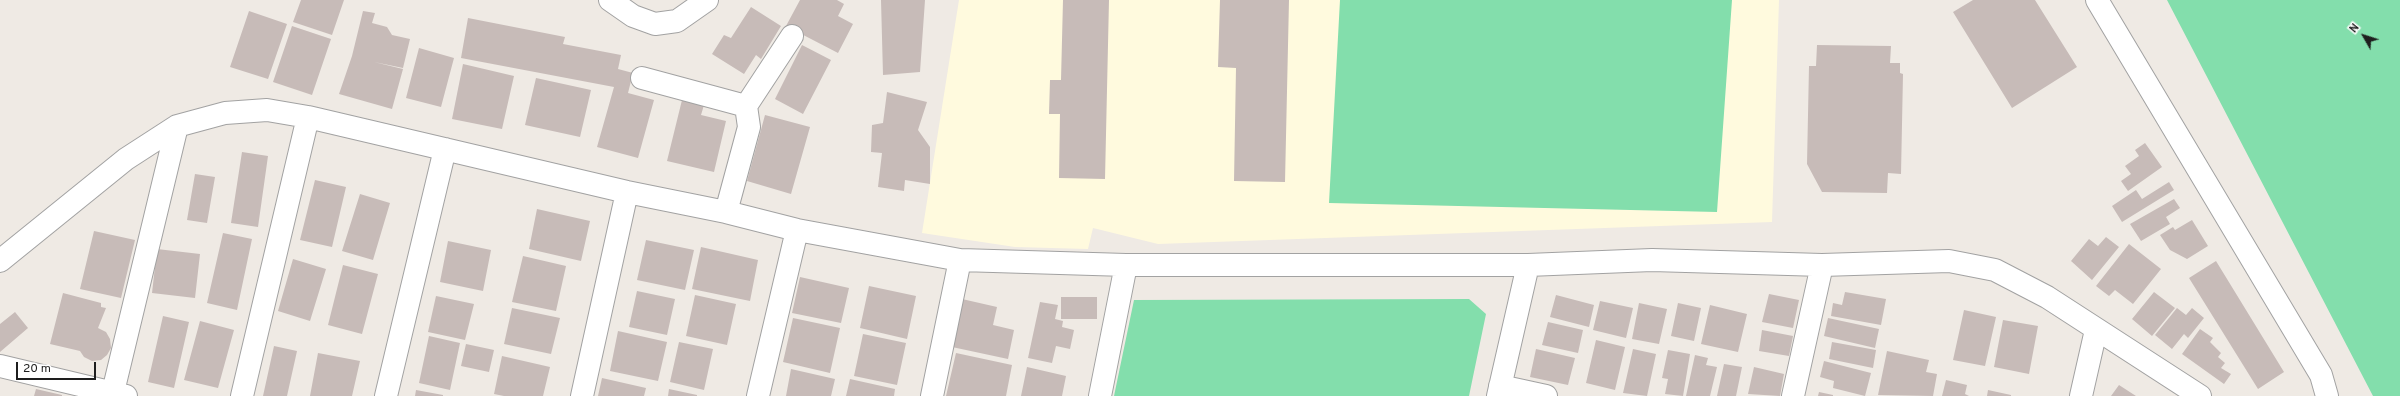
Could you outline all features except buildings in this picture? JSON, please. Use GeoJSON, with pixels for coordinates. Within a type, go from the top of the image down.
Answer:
{"type":"FeatureCollection","features":[{"type":"Feature","properties":{"kind":"street"},"geometry":{"type":"LineString","coordinates":[[610,0],[633,16],[655,24],[677,21],[708,0]]}},
{"type":"Feature","properties":{"kind":"street"},"geometry":{"type":"LineString","coordinates":[[2097,0],[2321,375],[2327,396]]}},
{"type":"Feature","properties":{"kind":"street"},"geometry":{"type":"LineString","coordinates":[[726,212],[749,128],[746,106],[792,36]]}},
{"type":"Feature","properties":{"kind":"street"},"geometry":{"type":"LineString","coordinates":[[642,78],[746,106]]}},
{"type":"Feature","properties":{"kind":"street"},"geometry":{"type":"LineString","coordinates":[[0,261],[126,159],[178,126],[225,113],[267,110],[308,117],[627,192],[726,212],[797,230],[960,260],[1126,265],[1528,265],[1652,260],[1822,265],[1948,261],[1995,270],[2047,297],[2200,396]]}},
{"type":"Feature","properties":{"kind":"street"},"geometry":{"type":"LineString","coordinates":[[242,396],[308,117]]}},
{"type":"Feature","properties":{"kind":"street"},"geometry":{"type":"LineString","coordinates":[[0,366],[117,395],[178,126]]}},
{"type":"Feature","properties":{"kind":"street"},"geometry":{"type":"LineString","coordinates":[[386,396],[445,149]]}},
{"type":"Feature","properties":{"kind":"street"},"geometry":{"type":"LineString","coordinates":[[582,396],[627,192]]}},
{"type":"Feature","properties":{"kind":"street"},"geometry":{"type":"LineString","coordinates":[[758,396],[797,230]]}},
{"type":"Feature","properties":{"kind":"street"},"geometry":{"type":"LineString","coordinates":[[932,396],[960,260]]}},
{"type":"Feature","properties":{"kind":"street"},"geometry":{"type":"LineString","coordinates":[[1100,396],[1126,265]]}},
{"type":"Feature","properties":{"kind":"street"},"geometry":{"type":"LineString","coordinates":[[1528,265],[1499,391],[1546,396]]}},
{"type":"Feature","properties":{"kind":"street"},"geometry":{"type":"LineString","coordinates":[[1793,396],[1822,265]]}},
{"type":"Feature","properties":{"kind":"street"},"geometry":{"type":"LineString","coordinates":[[2081,396],[2096,330]]}},
{"type":"Feature","properties":{"kind":"shaded area"},"geometry":{"type":"Polygon","coordinates":[[[959,0],[1779,0],[1772,222],[1158,244],[1093,228],[1088,249],[1015,247],[922,233],[959,0]]]}},
{"type":"Feature","properties":{"kind":"green space"},"geometry":{"type":"Polygon","coordinates":[[[1340,0],[1732,0],[1717,212],[1329,203],[1340,0]]]}},
{"type":"Feature","properties":{"kind":"green space"},"geometry":{"type":"Polygon","coordinates":[[[2167,0],[2400,0],[2400,396],[2373,396],[2167,0]]]}},
{"type":"Feature","properties":{"kind":"green space"},"geometry":{"type":"Polygon","coordinates":[[[1469,299],[1486,314],[1469,396],[1114,396],[1134,300],[1469,299]]]}}]}
